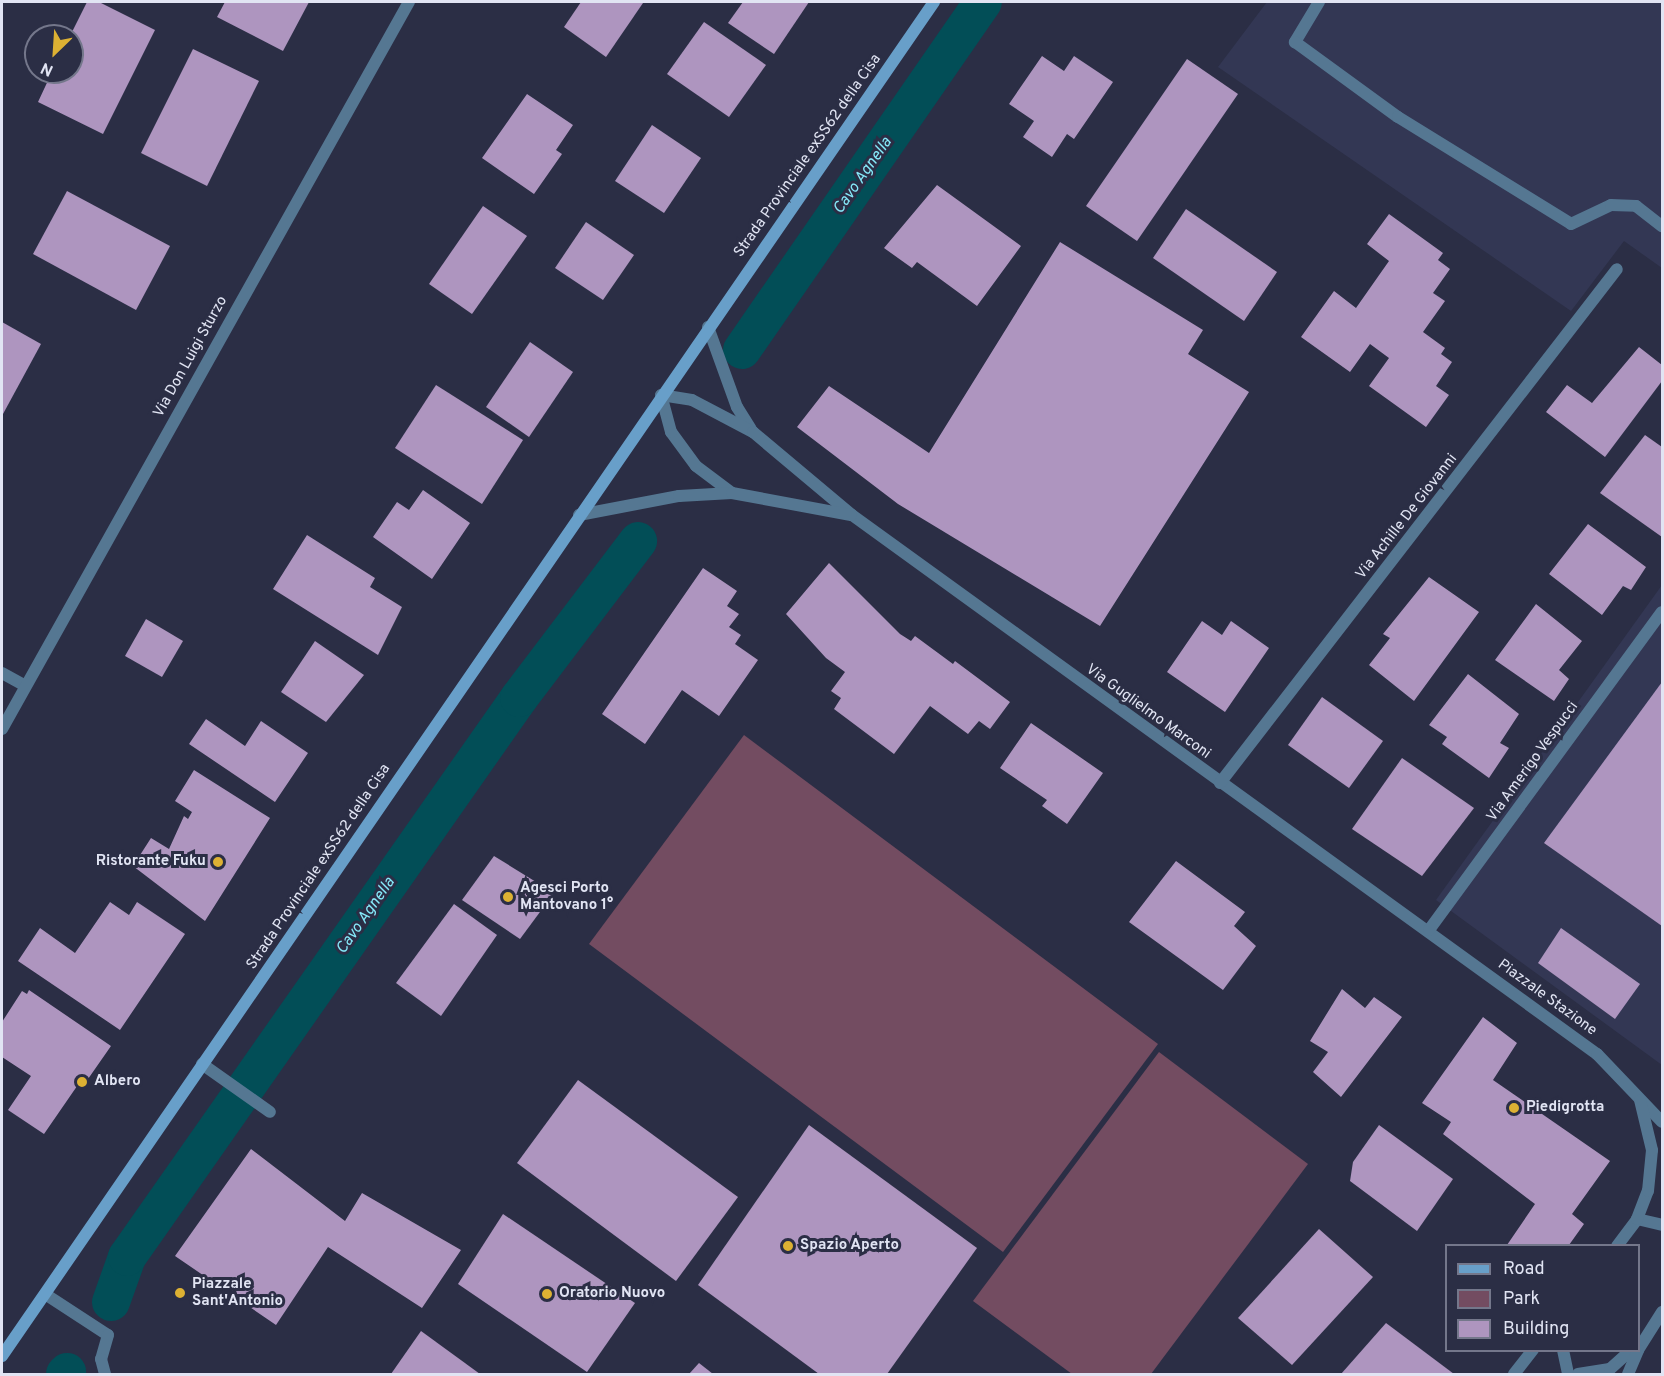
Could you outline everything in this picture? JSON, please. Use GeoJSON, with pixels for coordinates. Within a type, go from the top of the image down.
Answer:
{"type":"FeatureCollection","features":[{"type":"Feature","properties":{"kind":"street","name":"Via Don Luigi Sturzo"},"geometry":{"type":"LineString","coordinates":[[2,729],[409,2]]}},
{"type":"Feature","properties":{"kind":"street","name":"Strada Provinciale exSS62 della Cisa"},"geometry":{"type":"LineString","coordinates":[[2,1356],[661,394],[934,2]]}},
{"type":"Feature","properties":{"kind":"street"},"geometry":{"type":"LineString","coordinates":[[1319,2],[1295,42],[1398,117],[1571,225],[1611,205],[1636,206],[1662,226]]}},
{"type":"Feature","properties":{"kind":"street","name":"Via Achille De Giovanni"},"geometry":{"type":"LineString","coordinates":[[1220,783],[1617,269]]}},
{"type":"Feature","properties":{"kind":"street","name":"Via Guglielmo Marconi"},"geometry":{"type":"LineString","coordinates":[[708,327],[737,407],[753,432]]}},
{"type":"Feature","properties":{"kind":"street","name":"Via Guglielmo Marconi"},"geometry":{"type":"LineString","coordinates":[[732,493],[696,466],[671,432],[661,394],[692,400],[753,432],[852,515],[1220,783],[1429,930]]}},
{"type":"Feature","properties":{"kind":"street","name":"Via Guglielmo Marconi"},"geometry":{"type":"LineString","coordinates":[[579,515],[679,496],[732,493],[852,515]]}},
{"type":"Feature","properties":{"kind":"street","name":"Via Amerigo Vespucci"},"geometry":{"type":"LineString","coordinates":[[1429,930],[1662,612]]}},
{"type":"Feature","properties":{"kind":"street"},"geometry":{"type":"LineString","coordinates":[[2,673],[25,686]]}},
{"type":"Feature","properties":{"kind":"street","name":"Piazzale Stazione"},"geometry":{"type":"LineString","coordinates":[[1429,930],[1597,1054],[1662,1122]]}},
{"type":"Feature","properties":{"kind":"street"},"geometry":{"type":"LineString","coordinates":[[202,1064],[270,1112]]}},
{"type":"Feature","properties":{"kind":"street"},"geometry":{"type":"LineString","coordinates":[[1618,1244],[1637,1219],[1648,1191],[1652,1150],[1640,1099]]}},
{"type":"Feature","properties":{"kind":"street"},"geometry":{"type":"LineString","coordinates":[[1650,1167],[1662,1160]]}},
{"type":"Feature","properties":{"kind":"street"},"geometry":{"type":"LineString","coordinates":[[1637,1219],[1662,1225]]}},
{"type":"Feature","properties":{"kind":"street"},"geometry":{"type":"LineString","coordinates":[[45,1294],[108,1335],[101,1359],[105,1374]]}},
{"type":"Feature","properties":{"kind":"street"},"geometry":{"type":"LineString","coordinates":[[1641,1340],[1662,1312]]}},
{"type":"Feature","properties":{"kind":"street"},"geometry":{"type":"LineString","coordinates":[[1514,1374],[1531,1352]]}},
{"type":"Feature","properties":{"kind":"street"},"geometry":{"type":"LineString","coordinates":[[1563,1352],[1568,1374]]}},
{"type":"Feature","properties":{"kind":"street"},"geometry":{"type":"LineString","coordinates":[[1578,1374],[1610,1369],[1629,1352]]}},
{"type":"Feature","properties":{"kind":"street"},"geometry":{"type":"LineString","coordinates":[[1628,1374],[1637,1352]]}},
{"type":"Feature","properties":{"kind":"shaded area"},"geometry":{"type":"Polygon","coordinates":[[[1267,2],[1662,2],[1662,268],[1624,241],[1571,311],[1218,67],[1267,2]]]}},
{"type":"Feature","properties":{"kind":"shaded area"},"geometry":{"type":"Polygon","coordinates":[[[1662,585],[1662,1065],[1436,900],[1662,585]]]}},
{"type":"Feature","properties":{"kind":"green space"},"geometry":{"type":"Polygon","coordinates":[[[744,735],[1158,1044],[1003,1252],[589,944],[744,735]]]}},
{"type":"Feature","properties":{"kind":"green space"},"geometry":{"type":"Polygon","coordinates":[[[1159,1052],[1308,1164],[1151,1374],[1072,1374],[973,1301],[1159,1052]]]}},
{"type":"Feature","properties":{"kind":"building"},"geometry":{"type":"Polygon","coordinates":[[[87,2],[99,2],[155,30],[103,134],[38,102],[46,84],[84,84],[84,24],[76,24],[87,2]]]}},
{"type":"Feature","properties":{"kind":"building"},"geometry":{"type":"Polygon","coordinates":[[[225,2],[309,2],[283,51],[217,17],[225,2]]]}},
{"type":"Feature","properties":{"kind":"building"},"geometry":{"type":"Polygon","coordinates":[[[581,2],[643,3],[606,57],[564,27],[581,2]]]}},
{"type":"Feature","properties":{"kind":"building"},"geometry":{"type":"Polygon","coordinates":[[[743,2],[809,2],[774,54],[728,23],[743,2]]]}},
{"type":"Feature","properties":{"kind":"building"},"geometry":{"type":"Polygon","coordinates":[[[704,22],[766,65],[729,117],[667,74],[704,22]]]}},
{"type":"Feature","properties":{"kind":"building"},"geometry":{"type":"Polygon","coordinates":[[[193,49],[259,81],[207,186],[141,153],[193,49]]]}},
{"type":"Feature","properties":{"kind":"building"},"geometry":{"type":"Polygon","coordinates":[[[1042,56],[1064,71],[1074,56],[1113,82],[1074,139],[1067,134],[1052,157],[1023,137],[1034,121],[1009,104],[1042,56]]]}},
{"type":"Feature","properties":{"kind":"building"},"geometry":{"type":"Polygon","coordinates":[[[1187,59],[1238,94],[1137,241],[1086,206],[1187,59]]]}},
{"type":"Feature","properties":{"kind":"building"},"geometry":{"type":"Polygon","coordinates":[[[527,94],[573,125],[556,150],[562,154],[534,194],[482,158],[527,94]]]}},
{"type":"Feature","properties":{"kind":"building"},"geometry":{"type":"Polygon","coordinates":[[[652,125],[701,158],[664,213],[615,181],[652,125]]]}},
{"type":"Feature","properties":{"kind":"building"},"geometry":{"type":"Polygon","coordinates":[[[937,185],[1021,246],[977,306],[917,262],[912,268],[884,248],[937,185]]]}},
{"type":"Feature","properties":{"kind":"building"},"geometry":{"type":"Polygon","coordinates":[[[67,191],[170,246],[136,310],[33,254],[67,191]]]}},
{"type":"Feature","properties":{"kind":"building"},"geometry":{"type":"Polygon","coordinates":[[[483,206],[527,236],[472,314],[429,284],[483,206]]]}},
{"type":"Feature","properties":{"kind":"building"},"geometry":{"type":"Polygon","coordinates":[[[1186,209],[1277,272],[1244,321],[1153,258],[1186,209]]]}},
{"type":"Feature","properties":{"kind":"building"},"geometry":{"type":"Polygon","coordinates":[[[1389,214],[1443,253],[1438,260],[1450,269],[1433,293],[1445,301],[1423,332],[1445,348],[1441,354],[1452,362],[1436,386],[1449,395],[1426,427],[1369,386],[1389,358],[1370,344],[1350,372],[1301,337],[1334,291],[1356,308],[1389,261],[1367,244],[1389,214]]]}},
{"type":"Feature","properties":{"kind":"building"},"geometry":{"type":"Polygon","coordinates":[[[586,222],[634,255],[603,300],[555,268],[586,222]]]}},
{"type":"Feature","properties":{"kind":"building"},"geometry":{"type":"Polygon","coordinates":[[[1060,242],[1203,330],[1188,354],[1249,392],[1100,626],[898,504],[797,427],[829,386],[929,453],[1060,242]]]}},
{"type":"Feature","properties":{"kind":"building"},"geometry":{"type":"Polygon","coordinates":[[[2,322],[41,344],[3,414],[2,413],[2,322]]]}},
{"type":"Feature","properties":{"kind":"building"},"geometry":{"type":"Polygon","coordinates":[[[530,342],[573,372],[529,437],[486,407],[530,342]]]}},
{"type":"Feature","properties":{"kind":"building"},"geometry":{"type":"Polygon","coordinates":[[[1639,347],[1662,365],[1662,381],[1605,457],[1546,412],[1567,385],[1592,403],[1639,347]]]}},
{"type":"Feature","properties":{"kind":"building"},"geometry":{"type":"Polygon","coordinates":[[[436,385],[523,440],[482,504],[395,448],[436,385]]]}},
{"type":"Feature","properties":{"kind":"building"},"geometry":{"type":"Polygon","coordinates":[[[1645,435],[1662,447],[1662,537],[1600,493],[1645,435]]]}},
{"type":"Feature","properties":{"kind":"building"},"geometry":{"type":"Polygon","coordinates":[[[423,490],[470,523],[432,579],[373,537],[397,502],[409,510],[423,490]]]}},
{"type":"Feature","properties":{"kind":"building"},"geometry":{"type":"Polygon","coordinates":[[[1588,524],[1646,567],[1631,590],[1623,586],[1602,615],[1549,574],[1588,524]]]}},
{"type":"Feature","properties":{"kind":"building"},"geometry":{"type":"Polygon","coordinates":[[[307,535],[375,578],[370,587],[402,607],[378,655],[273,589],[307,535]]]}},
{"type":"Feature","properties":{"kind":"building"},"geometry":{"type":"Polygon","coordinates":[[[829,563],[900,634],[911,641],[915,636],[953,664],[955,661],[1010,702],[990,729],[979,721],[968,734],[930,706],[894,754],[834,709],[841,698],[831,691],[845,672],[826,658],[786,614],[829,563]]]}},
{"type":"Feature","properties":{"kind":"building"},"geometry":{"type":"Polygon","coordinates":[[[703,568],[737,591],[727,606],[739,614],[729,627],[741,635],[735,644],[758,660],[719,716],[682,690],[645,744],[602,714],[703,568]]]}},
{"type":"Feature","properties":{"kind":"building"},"geometry":{"type":"Polygon","coordinates":[[[1429,577],[1479,612],[1414,701],[1369,665],[1390,638],[1383,634],[1429,577]]]}},
{"type":"Feature","properties":{"kind":"building"},"geometry":{"type":"Polygon","coordinates":[[[1536,604],[1582,641],[1559,670],[1569,679],[1554,701],[1495,660],[1536,604]]]}},
{"type":"Feature","properties":{"kind":"building"},"geometry":{"type":"Polygon","coordinates":[[[146,619],[183,641],[162,677],[125,656],[146,619]]]}},
{"type":"Feature","properties":{"kind":"building"},"geometry":{"type":"Polygon","coordinates":[[[1202,621],[1222,635],[1231,621],[1269,648],[1225,712],[1167,672],[1202,621]]]}},
{"type":"Feature","properties":{"kind":"building"},"geometry":{"type":"Polygon","coordinates":[[[315,641],[364,675],[326,722],[281,692],[315,641]]]}},
{"type":"Feature","properties":{"kind":"building"},"geometry":{"type":"Polygon","coordinates":[[[1468,674],[1519,714],[1500,743],[1509,748],[1489,778],[1442,744],[1447,737],[1429,725],[1468,674]]]}},
{"type":"Feature","properties":{"kind":"building"},"geometry":{"type":"Polygon","coordinates":[[[1662,682],[1662,926],[1544,843],[1662,682]]]}},
{"type":"Feature","properties":{"kind":"building"},"geometry":{"type":"Polygon","coordinates":[[[1322,697],[1383,741],[1349,788],[1288,745],[1322,697]]]}},
{"type":"Feature","properties":{"kind":"building"},"geometry":{"type":"Polygon","coordinates":[[[206,719],[245,746],[261,721],[308,753],[275,802],[189,744],[206,719]]]}},
{"type":"Feature","properties":{"kind":"building"},"geometry":{"type":"Polygon","coordinates":[[[1031,723],[1103,773],[1067,824],[1042,806],[1047,800],[1000,768],[1031,723]]]}},
{"type":"Feature","properties":{"kind":"building"},"geometry":{"type":"Polygon","coordinates":[[[1402,758],[1474,808],[1422,876],[1352,829],[1402,758]]]}},
{"type":"Feature","properties":{"kind":"building"},"geometry":{"type":"Polygon","coordinates":[[[194,770],[270,818],[205,921],[133,866],[151,838],[169,849],[184,816],[188,819],[192,812],[175,801],[194,770]]]}},
{"type":"Feature","properties":{"kind":"building","name":"Agesci Porto Mantovano 1°"},"geometry":{"type":"Polygon","coordinates":[[[494,856],[554,893],[520,939],[462,900],[494,856]]]}},
{"type":"Feature","properties":{"kind":"building"},"geometry":{"type":"Polygon","coordinates":[[[1176,861],[1245,912],[1234,926],[1256,946],[1223,990],[1129,922],[1176,861]]]}},
{"type":"Feature","properties":{"kind":"building"},"geometry":{"type":"Polygon","coordinates":[[[110,902],[129,915],[137,902],[185,934],[120,1030],[18,961],[40,928],[75,953],[110,902]]]}},
{"type":"Feature","properties":{"kind":"building"},"geometry":{"type":"Polygon","coordinates":[[[454,904],[497,935],[441,1016],[396,983],[454,904]]]}},
{"type":"Feature","properties":{"kind":"building"},"geometry":{"type":"Polygon","coordinates":[[[1561,928],[1640,984],[1615,1019],[1538,963],[1561,928]]]}},
{"type":"Feature","properties":{"kind":"building"},"geometry":{"type":"Polygon","coordinates":[[[1342,989],[1365,1008],[1374,997],[1402,1017],[1341,1097],[1313,1072],[1328,1052],[1310,1041],[1342,989]]]}},
{"type":"Feature","properties":{"kind":"building"},"geometry":{"type":"Polygon","coordinates":[[[29,990],[111,1046],[88,1079],[84,1076],[44,1134],[8,1110],[31,1076],[2,1057],[2,1022],[22,991],[27,994],[29,990]]]}},
{"type":"Feature","properties":{"kind":"building"},"geometry":{"type":"Polygon","coordinates":[[[1483,1017],[1517,1043],[1493,1080],[1610,1161],[1572,1214],[1584,1224],[1570,1244],[1508,1244],[1535,1204],[1443,1134],[1451,1122],[1422,1103],[1483,1017]]]}},
{"type":"Feature","properties":{"kind":"building"},"geometry":{"type":"Polygon","coordinates":[[[578,1080],[738,1197],[676,1281],[517,1163],[578,1080]]]}},
{"type":"Feature","properties":{"kind":"building"},"geometry":{"type":"Polygon","coordinates":[[[809,1125],[977,1248],[887,1374],[819,1374],[698,1285],[809,1125]]]}},
{"type":"Feature","properties":{"kind":"building"},"geometry":{"type":"Polygon","coordinates":[[[1379,1125],[1453,1179],[1417,1231],[1350,1181],[1353,1162],[1379,1125]]]}},
{"type":"Feature","properties":{"kind":"building"},"geometry":{"type":"Polygon","coordinates":[[[251,1149],[345,1221],[362,1193],[461,1250],[422,1308],[328,1247],[276,1325],[175,1256],[251,1149]]]}},
{"type":"Feature","properties":{"kind":"building","name":"Oratorio Nuovo"},"geometry":{"type":"Polygon","coordinates":[[[503,1214],[635,1303],[587,1372],[458,1284],[503,1214]]]}},
{"type":"Feature","properties":{"kind":"building"},"geometry":{"type":"Polygon","coordinates":[[[1319,1229],[1373,1277],[1292,1365],[1238,1318],[1319,1229]]]}},
{"type":"Feature","properties":{"kind":"building"},"geometry":{"type":"Polygon","coordinates":[[[1386,1323],[1454,1374],[1341,1374],[1386,1323]]]}},
{"type":"Feature","properties":{"kind":"building"},"geometry":{"type":"Polygon","coordinates":[[[421,1331],[480,1374],[391,1374],[421,1331]]]}},
{"type":"Feature","properties":{"kind":"building"},"geometry":{"type":"Polygon","coordinates":[[[699,1363],[713,1374],[689,1374],[699,1363]]]}},
{"type":"Feature","properties":{"kind":"waterway","name":"Cavo Agnella"},"geometry":{"type":"LineString","coordinates":[[742,350],[983,2]]}},
{"type":"Feature","properties":{"kind":"waterway","name":"Cavo Agnella"},"geometry":{"type":"LineString","coordinates":[[111,1302],[127,1257],[519,698],[638,541]]}},
{"type":"Feature","properties":{"kind":"place","name":"Ristorante Fuku"},"geometry":{"type":"Point","coordinates":[218,862]}},
{"type":"Feature","properties":{"kind":"place","name":"Agesci Porto Mantovano 1°"},"geometry":{"type":"Point","coordinates":[508,897]}},
{"type":"Feature","properties":{"kind":"place","name":"Albero"},"geometry":{"type":"Point","coordinates":[82,1082]}},
{"type":"Feature","properties":{"kind":"place","name":"Piedigrotta"},"geometry":{"type":"Point","coordinates":[1514,1108]}},
{"type":"Feature","properties":{"kind":"place","name":"Spazio Aperto"},"geometry":{"type":"Point","coordinates":[788,1246]}},
{"type":"Feature","properties":{"kind":"place","name":"Piazzale Sant'Antonio"},"geometry":{"type":"Point","coordinates":[180,1293]}},
{"type":"Feature","properties":{"kind":"place","name":"Oratorio Nuovo"},"geometry":{"type":"Point","coordinates":[547,1294]}}]}
